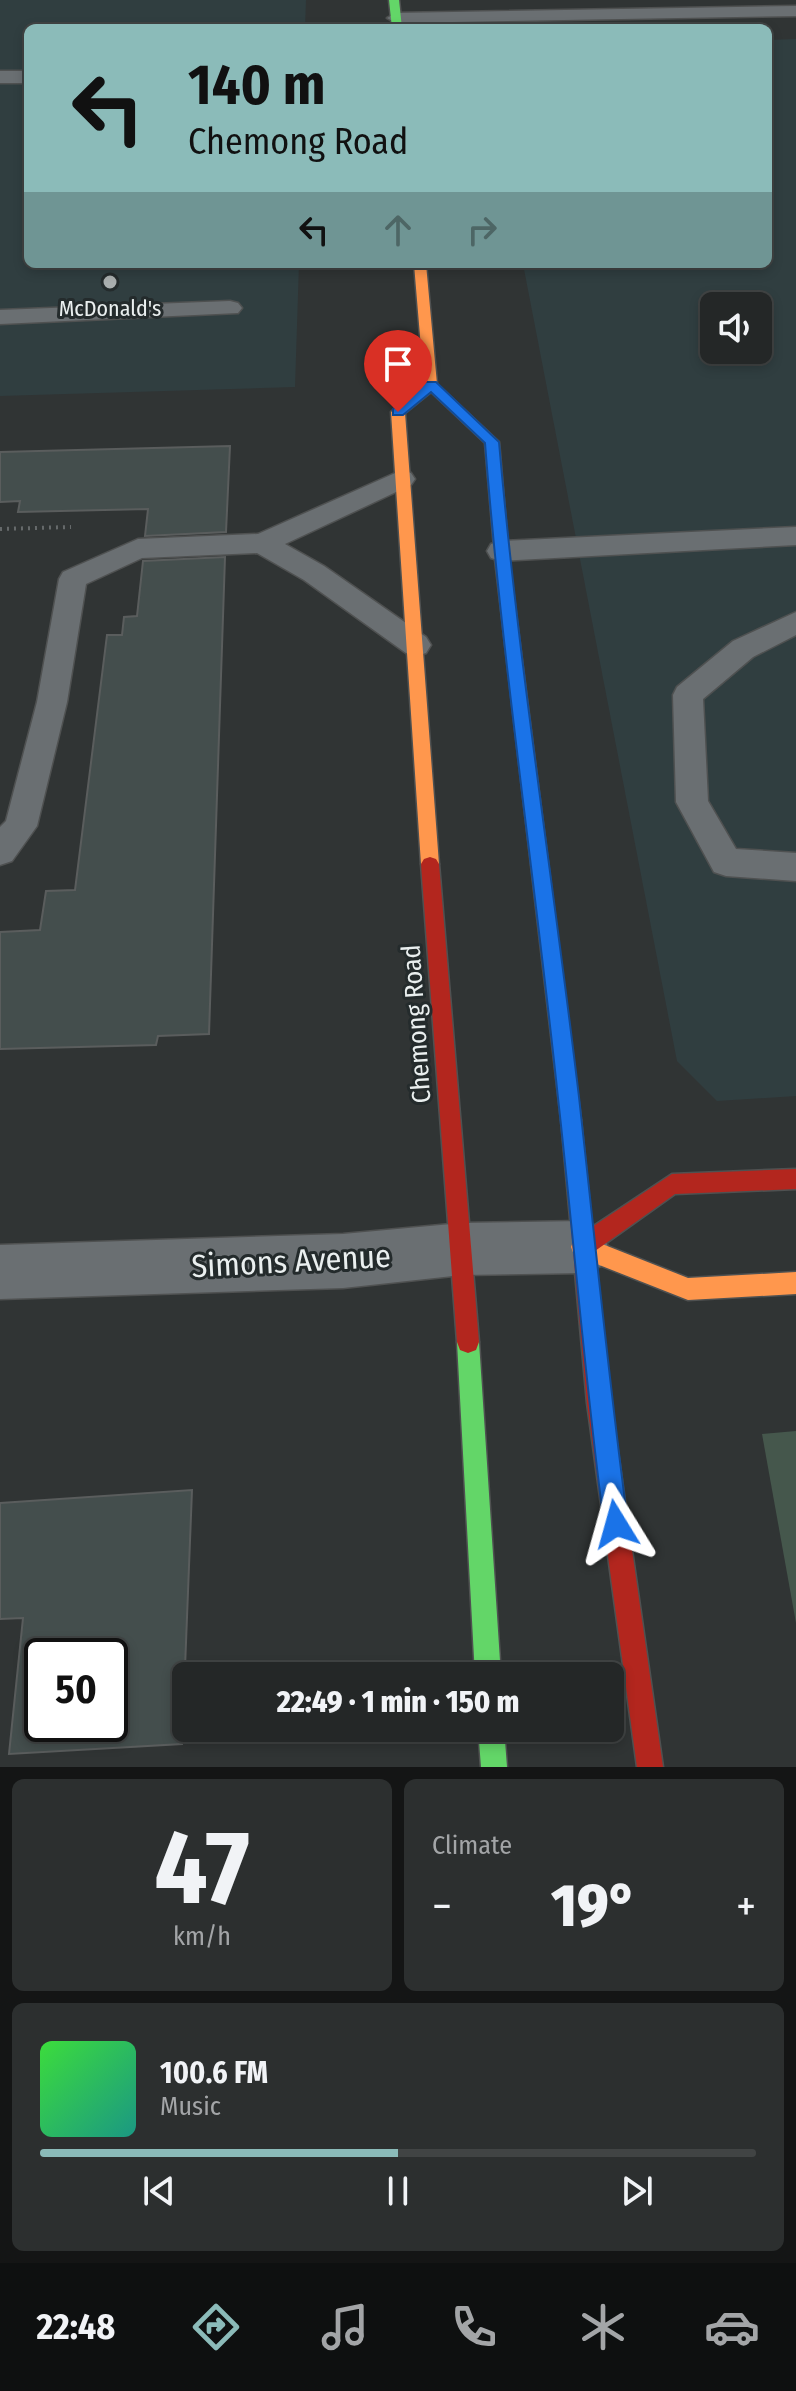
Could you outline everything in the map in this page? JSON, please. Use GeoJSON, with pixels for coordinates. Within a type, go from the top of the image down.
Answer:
{"type":"FeatureCollection","features":[{"type":"Feature","properties":{"kind":"main road"},"geometry":{"type":"LineString","coordinates":[[420,268],[431,385],[492,442],[501,551],[569,1098],[599,1403],[650,1767]]}},
{"type":"Feature","properties":{"kind":"main road","name":"Chemong Road"},"geometry":{"type":"LineString","coordinates":[[431,385],[398,412],[448,1116],[462,1249],[487,1662]]}},
{"type":"Feature","properties":{"kind":"main road"},"geometry":{"type":"LineString","coordinates":[[582,1247],[672,1184],[796,1179]]}},
{"type":"Feature","properties":{"kind":"main road"},"geometry":{"type":"LineString","coordinates":[[582,1247],[688,1289],[796,1283]]}},
{"type":"Feature","properties":{"kind":"main road"},"geometry":{"type":"LineString","coordinates":[[492,1742],[494,1767]]}},
{"type":"Feature","properties":{"kind":"street","name":"Simons Avenue"},"geometry":{"type":"LineString","coordinates":[[0,1272],[343,1261],[462,1249],[582,1247]]}},
{"type":"Feature","properties":{"kind":"lane"},"geometry":{"type":"LineString","coordinates":[[396,15],[796,11]]}},
{"type":"Feature","properties":{"kind":"lane"},"geometry":{"type":"LineString","coordinates":[[0,77],[24,77]]}},
{"type":"Feature","properties":{"kind":"lane"},"geometry":{"type":"LineString","coordinates":[[0,317],[230,308]]}},
{"type":"Feature","properties":{"kind":"lane"},"geometry":{"type":"LineString","coordinates":[[0,851],[21,826],[52,702],[73,579],[138,549],[262,543],[402,479]]}},
{"type":"Feature","properties":{"kind":"lane"},"geometry":{"type":"LineString","coordinates":[[501,551],[793,542]]}},
{"type":"Feature","properties":{"kind":"lane"},"geometry":{"type":"LineString","coordinates":[[262,543],[314,573],[416,645]]}},
{"type":"Feature","properties":{"kind":"lane"},"geometry":{"type":"LineString","coordinates":[[796,622],[743,649],[688,695],[692,802],[726,862],[796,867]]}},
{"type":"Feature","properties":{"kind":"shaded area"},"geometry":{"type":"Polygon","coordinates":[[[0,0],[306,0],[305,24],[24,24],[24,268],[299,268],[295,387],[0,396],[0,0]]]}},
{"type":"Feature","properties":{"kind":"shaded area"},"geometry":{"type":"Polygon","coordinates":[[[796,39],[796,1096],[717,1101],[677,1061],[524,268],[772,268],[772,40],[796,39]]]}},
{"type":"Feature","properties":{"kind":"green space"},"geometry":{"type":"Polygon","coordinates":[[[796,1431],[796,1623],[762,1434],[796,1431]]]}},
{"type":"Feature","properties":{"kind":"building"},"geometry":{"type":"Polygon","coordinates":[[[230,446],[226,532],[145,536],[148,509],[18,512],[20,501],[0,502],[0,452],[230,446]]]}},
{"type":"Feature","properties":{"kind":"building"},"geometry":{"type":"Polygon","coordinates":[[[225,557],[209,1034],[158,1036],[156,1045],[0,1049],[0,932],[40,930],[46,891],[75,890],[107,635],[122,635],[124,617],[137,616],[143,561],[225,557]]]}},
{"type":"Feature","properties":{"kind":"building"},"geometry":{"type":"Polygon","coordinates":[[[192,1490],[185,1662],[172,1662],[172,1742],[182,1744],[9,1754],[23,1618],[0,1619],[0,1503],[192,1490]]]}},
{"type":"Feature","properties":{"kind":"traffic: fast"},"geometry":{"type":"LineString","coordinates":[[394,0],[397,24]]}},
{"type":"Feature","properties":{"kind":"traffic: fast"},"geometry":{"type":"LineString","coordinates":[[502,559],[571,1120]]}},
{"type":"Feature","properties":{"kind":"traffic: fast"},"geometry":{"type":"LineString","coordinates":[[468,1342],[487,1662]]}},
{"type":"Feature","properties":{"kind":"traffic: fast"},"geometry":{"type":"LineString","coordinates":[[492,1742],[494,1767]]}},
{"type":"Feature","properties":{"kind":"traffic: slow"},"geometry":{"type":"LineString","coordinates":[[420,268],[431,385],[492,442],[502,559]]}},
{"type":"Feature","properties":{"kind":"traffic: slow"},"geometry":{"type":"LineString","coordinates":[[430,864],[398,412],[431,385]]}},
{"type":"Feature","properties":{"kind":"traffic: slow"},"geometry":{"type":"LineString","coordinates":[[582,1247],[688,1289],[796,1283]]}},
{"type":"Feature","properties":{"kind":"traffic: jam"},"geometry":{"type":"LineString","coordinates":[[430,864],[468,1342]]}},
{"type":"Feature","properties":{"kind":"traffic: jam"},"geometry":{"type":"LineString","coordinates":[[571,1120],[599,1403],[650,1767]]}},
{"type":"Feature","properties":{"kind":"traffic: jam"},"geometry":{"type":"LineString","coordinates":[[582,1247],[672,1184],[796,1179]]}},
{"type":"Feature","properties":{"kind":"place","name":"McDonald's"},"geometry":{"type":"Point","coordinates":[110,282]}},
{"type":"Feature","properties":{"kind":"route"},"geometry":{"type":"LineString","coordinates":[[398,412],[431,385],[492,442],[501,551],[569,1098],[582,1247],[616,1524]]}}]}
